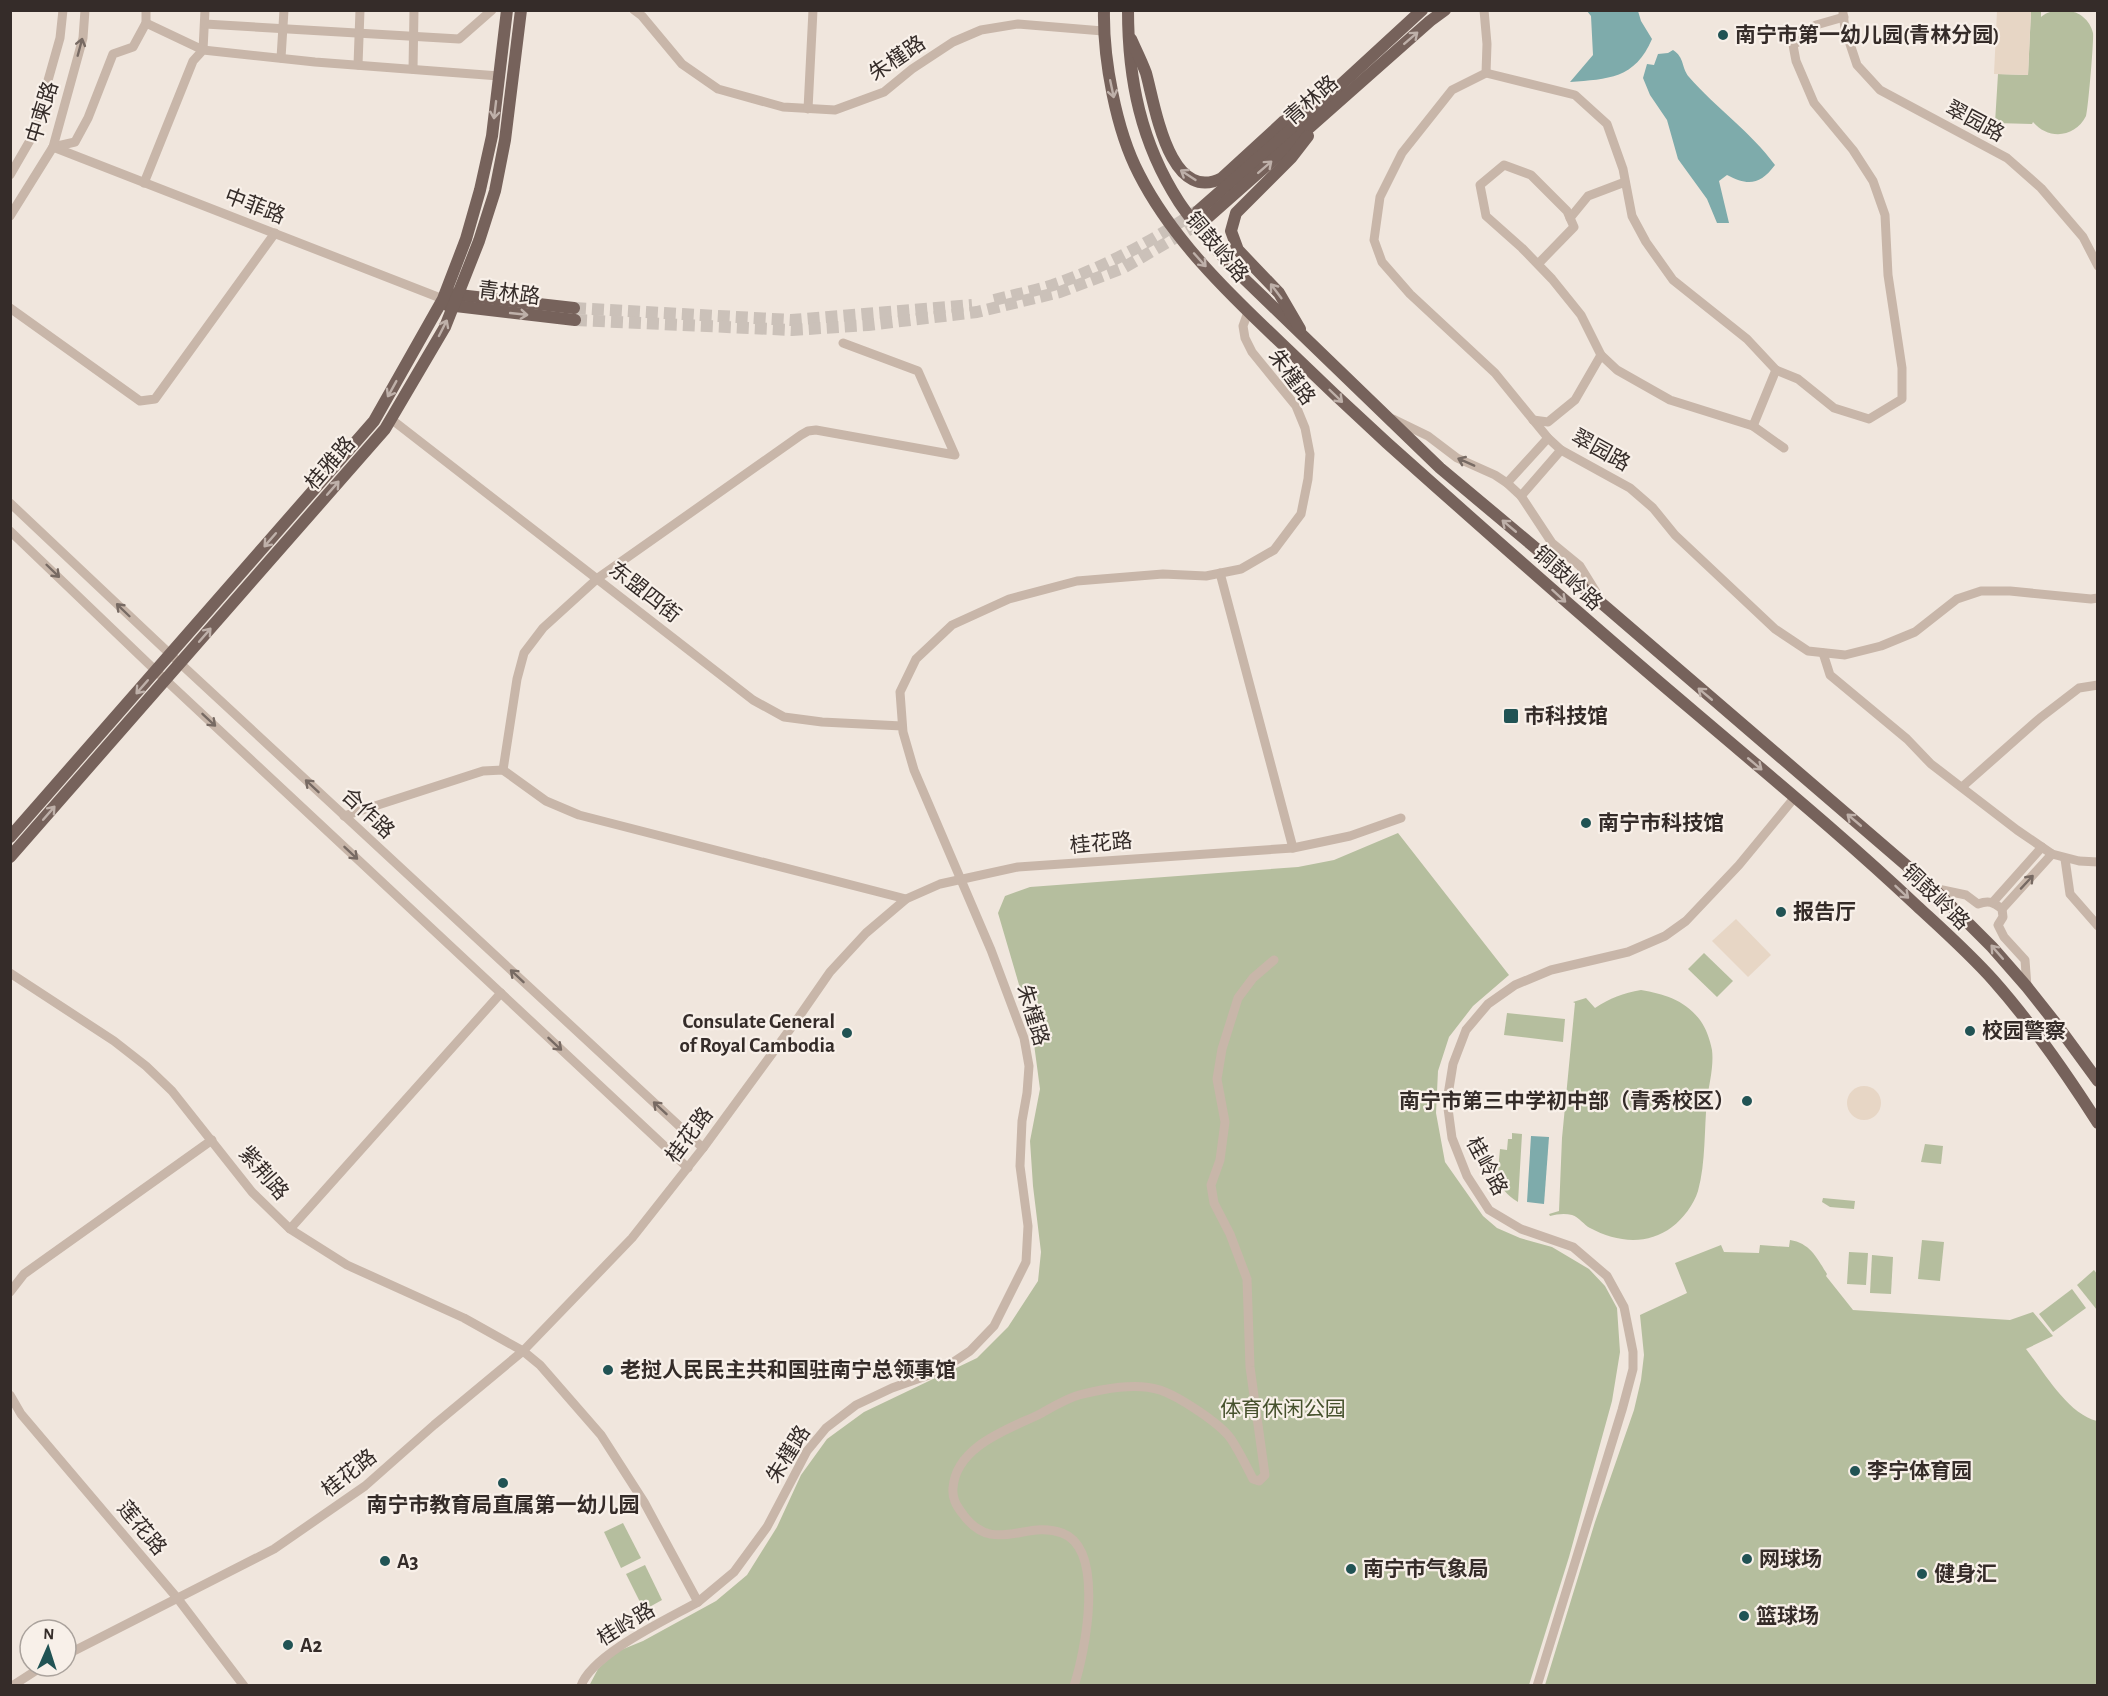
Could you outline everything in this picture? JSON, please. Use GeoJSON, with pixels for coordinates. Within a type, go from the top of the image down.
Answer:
{"type":"FeatureCollection","features":[{"type":"Feature","properties":{"kind":"main road","name":"桂雅路"},"geometry":{"type":"LineString","coordinates":[[10,858],[160,675],[170,654],[374,421],[442,299],[466,238],[492,136],[507,10]]}},
{"type":"Feature","properties":{"kind":"main road","name":"桂雅路"},"geometry":{"type":"LineString","coordinates":[[10,837],[160,675],[180,663],[385,429],[445,327],[479,241],[495,191],[505,140],[521,10]]}},
{"type":"Feature","properties":{"kind":"main road","name":"铜鼓岭路"},"geometry":{"type":"LineString","coordinates":[[1104,10],[1103,31],[1117,108],[1126,141],[1138,173],[1188,247],[1248,312],[1351,410],[1563,601],[1858,851],[1991,978],[2041,1039],[2097,1123]]}},
{"type":"Feature","properties":{"kind":"main road","name":"铜鼓岭路"},"geometry":{"type":"LineString","coordinates":[[1128,10],[1129,55],[1136,102],[1155,156],[1180,202],[1203,234],[1234,269],[1440,468],[1606,607],[1933,888],[1992,947],[2027,987],[2097,1081]]}},
{"type":"Feature","properties":{"kind":"main road","name":"青林路"},"geometry":{"type":"LineString","coordinates":[[1422,10],[1202,215],[1322,117],[1445,10]]}},
{"type":"Feature","properties":{"kind":"main road"},"geometry":{"type":"LineString","coordinates":[[1128,32],[1145,72],[1159,124],[1173,158],[1184,173],[1196,180],[1213,182],[1222,178],[1284,121],[1322,102]]}},
{"type":"Feature","properties":{"kind":"main road"},"geometry":{"type":"LineString","coordinates":[[1306,340],[1279,293],[1238,250],[1231,231],[1236,213],[1292,158],[1322,117]]}},
{"type":"Feature","properties":{"kind":"main road","name":"青林路"},"geometry":{"type":"LineString","coordinates":[[442,299],[574,314]]}},
{"type":"Feature","properties":{"kind":"main road"},"geometry":{"type":"LineString","coordinates":[[1729,742],[1743,725]]}},
{"type":"Feature","properties":{"kind":"street","name":"中柬路"},"geometry":{"type":"LineString","coordinates":[[10,175],[32,137],[60,38],[63,10]]}},
{"type":"Feature","properties":{"kind":"street","name":"中柬路"},"geometry":{"type":"LineString","coordinates":[[10,216],[53,147],[83,38],[85,10]]}},
{"type":"Feature","properties":{"kind":"street"},"geometry":{"type":"LineString","coordinates":[[53,147],[75,142],[88,118],[113,54],[133,47],[146,23],[146,10]]}},
{"type":"Feature","properties":{"kind":"street"},"geometry":{"type":"LineString","coordinates":[[144,183],[193,61],[204,50],[205,10]]}},
{"type":"Feature","properties":{"kind":"street"},"geometry":{"type":"LineString","coordinates":[[281,58],[284,10]]}},
{"type":"Feature","properties":{"kind":"street"},"geometry":{"type":"LineString","coordinates":[[358,65],[360,10]]}},
{"type":"Feature","properties":{"kind":"street"},"geometry":{"type":"LineString","coordinates":[[413,69],[414,10]]}},
{"type":"Feature","properties":{"kind":"street"},"geometry":{"type":"LineString","coordinates":[[205,24],[459,39],[492,10]]}},
{"type":"Feature","properties":{"kind":"street","name":"朱槿路"},"geometry":{"type":"LineString","coordinates":[[634,10],[642,16],[681,64],[718,89],[783,107],[808,109],[835,110],[884,92],[912,69],[953,42],[981,30],[1018,24],[1103,31]]}},
{"type":"Feature","properties":{"kind":"street"},"geometry":{"type":"LineString","coordinates":[[808,109],[813,10]]}},
{"type":"Feature","properties":{"kind":"street"},"geometry":{"type":"LineString","coordinates":[[1484,10],[1487,44],[1486,73],[1575,95],[1607,124],[1623,170],[1632,216],[1646,242],[1673,280],[1747,339],[1776,370],[1798,379],[1834,408],[1869,419],[1902,399],[1902,368],[1888,275],[1885,215],[1873,181],[1853,150],[1815,103],[1796,61],[1793,45],[1816,25],[1843,14]]}},
{"type":"Feature","properties":{"kind":"street","name":"翠园路"},"geometry":{"type":"LineString","coordinates":[[1843,14],[1845,29],[1857,64],[1880,90],[2007,158],[2041,188],[2083,237],[2097,266]]}},
{"type":"Feature","properties":{"kind":"street"},"geometry":{"type":"LineString","coordinates":[[146,23],[204,50],[499,76]]}},
{"type":"Feature","properties":{"kind":"street","name":"翠园路"},"geometry":{"type":"LineString","coordinates":[[1486,73],[1452,90],[1402,153],[1380,197],[1374,240],[1382,262],[1410,294],[1495,373],[1548,438],[1561,450],[1630,488],[1653,508],[1675,535],[1774,629],[1808,651],[1845,655],[1881,646],[1915,632],[1957,599],[1981,591],[2097,598]]}},
{"type":"Feature","properties":{"kind":"street","name":"中菲路"},"geometry":{"type":"LineString","coordinates":[[53,147],[442,299]]}},
{"type":"Feature","properties":{"kind":"street"},"geometry":{"type":"LineString","coordinates":[[1538,264],[1574,227],[1567,211],[1531,176],[1504,165],[1480,185],[1486,216],[1538,264],[1581,315],[1601,355],[1617,370],[1670,400],[1753,426],[1784,448]]}},
{"type":"Feature","properties":{"kind":"street"},"geometry":{"type":"LineString","coordinates":[[1570,218],[1588,196],[1625,182]]}},
{"type":"Feature","properties":{"kind":"street"},"geometry":{"type":"LineString","coordinates":[[10,308],[140,401],[155,399],[275,233]]}},
{"type":"Feature","properties":{"kind":"street","name":"朱槿路"},"geometry":{"type":"LineString","coordinates":[[698,1602],[734,1572],[767,1527],[807,1451],[826,1428],[856,1405],[892,1388],[940,1371],[970,1351],[994,1326],[1026,1262],[1028,1226],[1020,1166],[1022,1121],[1029,1066],[1024,1038],[1016,1012],[962,879],[914,770],[903,726],[900,692],[916,659],[952,625],[1009,599],[1077,581],[1163,574],[1206,576],[1241,569],[1274,550],[1301,514],[1310,454],[1305,428],[1296,406],[1252,352],[1245,338],[1243,326],[1248,312]]}},
{"type":"Feature","properties":{"kind":"street"},"geometry":{"type":"LineString","coordinates":[[503,770],[517,679],[524,653],[543,628],[598,578],[808,431],[816,430],[955,455],[918,371],[843,343]]}},
{"type":"Feature","properties":{"kind":"street"},"geometry":{"type":"LineString","coordinates":[[1533,420],[1548,422],[1575,400],[1601,355]]}},
{"type":"Feature","properties":{"kind":"street"},"geometry":{"type":"LineString","coordinates":[[1753,426],[1776,370]]}},
{"type":"Feature","properties":{"kind":"street"},"geometry":{"type":"LineString","coordinates":[[1384,414],[1428,436],[1457,458],[1507,483],[1521,496],[1552,543],[1580,566],[1606,607]]}},
{"type":"Feature","properties":{"kind":"street","name":"东盟四街"},"geometry":{"type":"LineString","coordinates":[[391,419],[753,700],[784,717],[822,722],[903,726]]}},
{"type":"Feature","properties":{"kind":"street"},"geometry":{"type":"LineString","coordinates":[[1507,483],[1548,438]]}},
{"type":"Feature","properties":{"kind":"street"},"geometry":{"type":"LineString","coordinates":[[1521,496],[1561,450]]}},
{"type":"Feature","properties":{"kind":"street","name":"合作路"},"geometry":{"type":"LineString","coordinates":[[10,503],[703,1148]]}},
{"type":"Feature","properties":{"kind":"street"},"geometry":{"type":"LineString","coordinates":[[10,531],[160,675],[688,1168]]}},
{"type":"Feature","properties":{"kind":"street"},"geometry":{"type":"LineString","coordinates":[[1220,573],[1293,848]]}},
{"type":"Feature","properties":{"kind":"street"},"geometry":{"type":"LineString","coordinates":[[1823,652],[1830,675],[1907,739],[1931,764],[2052,854],[2065,859],[2097,862]]}},
{"type":"Feature","properties":{"kind":"street"},"geometry":{"type":"LineString","coordinates":[[1962,787],[2040,718],[2079,688],[2097,685]]}},
{"type":"Feature","properties":{"kind":"street"},"geometry":{"type":"LineString","coordinates":[[344,816],[483,771],[503,770],[546,801],[579,815],[906,899]]}},
{"type":"Feature","properties":{"kind":"street","name":"桂岭路"},"geometry":{"type":"LineString","coordinates":[[1537,1686],[1622,1410],[1633,1369],[1633,1352],[1624,1307],[1607,1276],[1573,1246],[1521,1229],[1489,1210],[1467,1176],[1452,1138],[1448,1101],[1453,1064],[1466,1030],[1488,1004],[1515,985],[1551,970],[1628,952],[1665,936],[1686,921],[1739,866],[1795,797]]}},
{"type":"Feature","properties":{"kind":"street","name":"桂花路"},"geometry":{"type":"LineString","coordinates":[[78,1649],[274,1549],[365,1486],[523,1351],[632,1238],[703,1148],[830,972],[866,933],[906,899],[940,884],[1018,867],[1293,848],[1350,836],[1401,818]]}},
{"type":"Feature","properties":{"kind":"street"},"geometry":{"type":"LineString","coordinates":[[1993,902],[2042,847]]}},
{"type":"Feature","properties":{"kind":"street"},"geometry":{"type":"LineString","coordinates":[[2002,909],[2052,854]]}},
{"type":"Feature","properties":{"kind":"street"},"geometry":{"type":"LineString","coordinates":[[2065,859],[2070,894],[2097,926]]}},
{"type":"Feature","properties":{"kind":"street"},"geometry":{"type":"LineString","coordinates":[[1933,888],[1966,895],[1978,904],[1986,901],[1993,902],[2002,909],[2003,917],[1998,925],[2004,937],[2025,960],[2027,987]]}},
{"type":"Feature","properties":{"kind":"street"},"geometry":{"type":"LineString","coordinates":[[1074,1686],[1079,1669],[1090,1597],[1086,1566],[1077,1544],[1063,1533],[1045,1530],[1000,1536],[982,1532],[967,1520],[954,1502],[952,1488],[959,1465],[986,1440],[1077,1395],[1128,1387],[1159,1390],[1186,1402],[1229,1437],[1253,1479],[1259,1481],[1265,1475],[1250,1367],[1246,1280],[1230,1234],[1214,1203],[1211,1185],[1220,1160],[1225,1122],[1217,1078],[1222,1049],[1238,998],[1253,978],[1274,960]]}},
{"type":"Feature","properties":{"kind":"street","name":"紫荆路"},"geometry":{"type":"LineString","coordinates":[[10,973],[114,1041],[146,1066],[172,1091],[252,1192],[290,1229],[347,1265],[464,1318],[523,1351]]}},
{"type":"Feature","properties":{"kind":"street"},"geometry":{"type":"LineString","coordinates":[[290,1229],[501,993]]}},
{"type":"Feature","properties":{"kind":"street"},"geometry":{"type":"LineString","coordinates":[[10,1292],[24,1274],[212,1140]]}},
{"type":"Feature","properties":{"kind":"street"},"geometry":{"type":"LineString","coordinates":[[523,1351],[540,1365],[600,1435],[644,1502],[698,1602]]}},
{"type":"Feature","properties":{"kind":"street","name":"莲花路"},"geometry":{"type":"LineString","coordinates":[[10,1395],[21,1414],[178,1599],[244,1686]]}},
{"type":"Feature","properties":{"kind":"street","name":"桂岭路"},"geometry":{"type":"LineString","coordinates":[[580,1686],[584,1677],[603,1658],[628,1641],[698,1602]]}},
{"type":"Feature","properties":{"kind":"green space"},"geometry":{"type":"Polygon","coordinates":[[[2031,11],[2041,11],[2041,17],[2053,11],[2076,13],[2087,20],[2092,28],[2091,75],[2086,116],[2075,129],[2061,134],[2046,132],[2033,122],[2032,124],[1995,123],[1998,74],[2028,75],[2031,11]]]}},
{"type":"Feature","properties":{"kind":"green space","name":"体育休闲公园"},"geometry":{"type":"Polygon","coordinates":[[[1398,833],[1509,975],[1473,1006],[1449,1037],[1438,1071],[1436,1113],[1445,1162],[1483,1216],[1497,1228],[1520,1238],[1552,1247],[1589,1269],[1605,1286],[1617,1308],[1620,1352],[1612,1401],[1569,1557],[1529,1685],[589,1686],[598,1669],[616,1652],[643,1641],[716,1601],[747,1575],[777,1527],[801,1475],[827,1439],[864,1412],[977,1358],[1008,1327],[1038,1281],[1041,1252],[1030,1141],[1040,1089],[1032,1029],[998,913],[1005,896],[1030,887],[1298,867],[1334,860],[1398,833]]]}},
{"type":"Feature","properties":{"kind":"green space"},"geometry":{"type":"Polygon","coordinates":[[[1704,953],[1733,981],[1717,997],[1688,969],[1704,953]]]}},
{"type":"Feature","properties":{"kind":"green space"},"geometry":{"type":"Polygon","coordinates":[[[1641,990],[1674,999],[1694,1013],[1708,1034],[1712,1062],[1701,1180],[1696,1196],[1684,1216],[1672,1227],[1652,1237],[1631,1240],[1600,1233],[1572,1215],[1550,1216],[1549,1214],[1559,1211],[1562,1138],[1575,1003],[1573,1002],[1586,998],[1595,1008],[1617,996],[1641,990]]]}},
{"type":"Feature","properties":{"kind":"green space"},"geometry":{"type":"Polygon","coordinates":[[[1507,1013],[1565,1019],[1563,1042],[1504,1035],[1507,1013]]]}},
{"type":"Feature","properties":{"kind":"green space"},"geometry":{"type":"Polygon","coordinates":[[[1512,1133],[1522,1134],[1518,1202],[1505,1191],[1498,1173],[1500,1149],[1507,1150],[1508,1139],[1512,1139],[1512,1133]]]}},
{"type":"Feature","properties":{"kind":"green space"},"geometry":{"type":"Polygon","coordinates":[[[1925,1144],[1943,1146],[1941,1164],[1921,1162],[1925,1144]]]}},
{"type":"Feature","properties":{"kind":"green space"},"geometry":{"type":"Polygon","coordinates":[[[1823,1198],[1855,1201],[1854,1209],[1830,1207],[1822,1202],[1823,1198]]]}},
{"type":"Feature","properties":{"kind":"green space","name":"李宁体育园"},"geometry":{"type":"Polygon","coordinates":[[[1790,1240],[1803,1244],[1812,1252],[1827,1274],[1826,1276],[1853,1310],[2010,1320],[2033,1312],[2053,1336],[2026,1349],[2066,1401],[2086,1417],[2097,1421],[2097,1685],[1545,1685],[1595,1522],[1634,1410],[1644,1355],[1640,1315],[1687,1293],[1675,1263],[1721,1245],[1724,1252],[1759,1253],[1760,1245],[1789,1247],[1790,1240]]]}},
{"type":"Feature","properties":{"kind":"green space"},"geometry":{"type":"Polygon","coordinates":[[[1922,1240],[1944,1242],[1940,1281],[1918,1279],[1922,1240]]]}},
{"type":"Feature","properties":{"kind":"green space"},"geometry":{"type":"Polygon","coordinates":[[[1849,1252],[1868,1253],[1866,1285],[1847,1284],[1849,1252]]]}},
{"type":"Feature","properties":{"kind":"green space"},"geometry":{"type":"Polygon","coordinates":[[[1872,1255],[1893,1257],[1891,1294],[1870,1293],[1872,1255]]]}},
{"type":"Feature","properties":{"kind":"green space"},"geometry":{"type":"Polygon","coordinates":[[[2094,1270],[2097,1274],[2097,1310],[2077,1285],[2094,1270]]]}},
{"type":"Feature","properties":{"kind":"green space"},"geometry":{"type":"Polygon","coordinates":[[[2072,1289],[2086,1308],[2053,1332],[2039,1314],[2072,1289]]]}},
{"type":"Feature","properties":{"kind":"green space"},"geometry":{"type":"Polygon","coordinates":[[[623,1523],[641,1558],[621,1568],[604,1532],[623,1523]]]}},
{"type":"Feature","properties":{"kind":"green space"},"geometry":{"type":"Polygon","coordinates":[[[645,1565],[662,1600],[644,1610],[626,1574],[645,1565]]]}},
{"type":"Feature","properties":{"kind":"shaded area"},"geometry":{"type":"Polygon","coordinates":[[[1997,11],[2031,11],[2028,75],[1994,74],[1997,11]]]}},
{"type":"Feature","properties":{"kind":"shaded area"},"geometry":{"type":"Polygon","coordinates":[[[1736,919],[1771,955],[1748,977],[1712,941],[1736,919]]]}},
{"type":"Feature","properties":{"kind":"shaded area"},"geometry":{"type":"Polygon","coordinates":[[[1864,1086],[1876,1091],[1881,1103],[1876,1115],[1864,1120],[1852,1115],[1847,1103],[1852,1091],[1864,1086]]]}},
{"type":"Feature","properties":{"kind":"water"},"geometry":{"type":"Polygon","coordinates":[[[1587,11],[1638,11],[1652,39],[1645,52],[1629,69],[1608,78],[1570,82],[1593,55],[1591,16],[1587,11]]]}},
{"type":"Feature","properties":{"kind":"water"},"geometry":{"type":"Polygon","coordinates":[[[1673,50],[1681,59],[1689,77],[1766,153],[1775,165],[1764,177],[1753,182],[1741,181],[1727,175],[1719,181],[1729,223],[1717,223],[1707,199],[1678,159],[1667,120],[1650,95],[1643,78],[1647,64],[1654,65],[1658,54],[1673,50]]]}},
{"type":"Feature","properties":{"kind":"water"},"geometry":{"type":"Polygon","coordinates":[[[1531,1136],[1549,1137],[1544,1204],[1527,1202],[1531,1136]]]}},
{"type":"Feature","properties":{"kind":"tunnel"},"geometry":{"type":"LineString","coordinates":[[994,300],[1053,285],[1091,270],[1145,243],[1197,211]]}},
{"type":"Feature","properties":{"kind":"tunnel"},"geometry":{"type":"LineString","coordinates":[[575,320],[792,330],[868,325],[977,312],[1060,292],[1123,268],[1204,221]]}},
{"type":"Feature","properties":{"kind":"tunnel"},"geometry":{"type":"LineString","coordinates":[[574,308],[791,320],[972,305]]}},
{"type":"Feature","properties":{"kind":"place","name":"南宁市第一幼儿园(青林分园)"},"geometry":{"type":"Point","coordinates":[1723,35]}},
{"type":"Feature","properties":{"kind":"place","name":"市科技馆"},"geometry":{"type":"Point","coordinates":[1511,716]}},
{"type":"Feature","properties":{"kind":"place","name":"南宁市科技馆"},"geometry":{"type":"Point","coordinates":[1586,823]}},
{"type":"Feature","properties":{"kind":"place","name":"报告厅"},"geometry":{"type":"Point","coordinates":[1781,912]}},
{"type":"Feature","properties":{"kind":"place","name":"校园警察"},"geometry":{"type":"Point","coordinates":[1970,1031]}},
{"type":"Feature","properties":{"kind":"place","name":"Consulate General of Royal Cambodia"},"geometry":{"type":"Point","coordinates":[847,1033]}},
{"type":"Feature","properties":{"kind":"place","name":"南宁市第三中学初中部（青秀校区）"},"geometry":{"type":"Point","coordinates":[1747,1101]}},
{"type":"Feature","properties":{"kind":"place","name":"老挝人民民主共和国驻南宁总领事馆"},"geometry":{"type":"Point","coordinates":[608,1370]}},
{"type":"Feature","properties":{"kind":"place","name":"李宁体育园"},"geometry":{"type":"Point","coordinates":[1855,1471]}},
{"type":"Feature","properties":{"kind":"place","name":"南宁市教育局直属第一幼儿园"},"geometry":{"type":"Point","coordinates":[503,1483]}},
{"type":"Feature","properties":{"kind":"place","name":"网球场"},"geometry":{"type":"Point","coordinates":[1747,1559]}},
{"type":"Feature","properties":{"kind":"place","name":"A3"},"geometry":{"type":"Point","coordinates":[385,1561]}},
{"type":"Feature","properties":{"kind":"place","name":"南宁市气象局"},"geometry":{"type":"Point","coordinates":[1351,1569]}},
{"type":"Feature","properties":{"kind":"place","name":"健身汇"},"geometry":{"type":"Point","coordinates":[1922,1574]}},
{"type":"Feature","properties":{"kind":"place","name":"篮球场"},"geometry":{"type":"Point","coordinates":[1744,1616]}},
{"type":"Feature","properties":{"kind":"place","name":"A2"},"geometry":{"type":"Point","coordinates":[288,1645]}}]}
